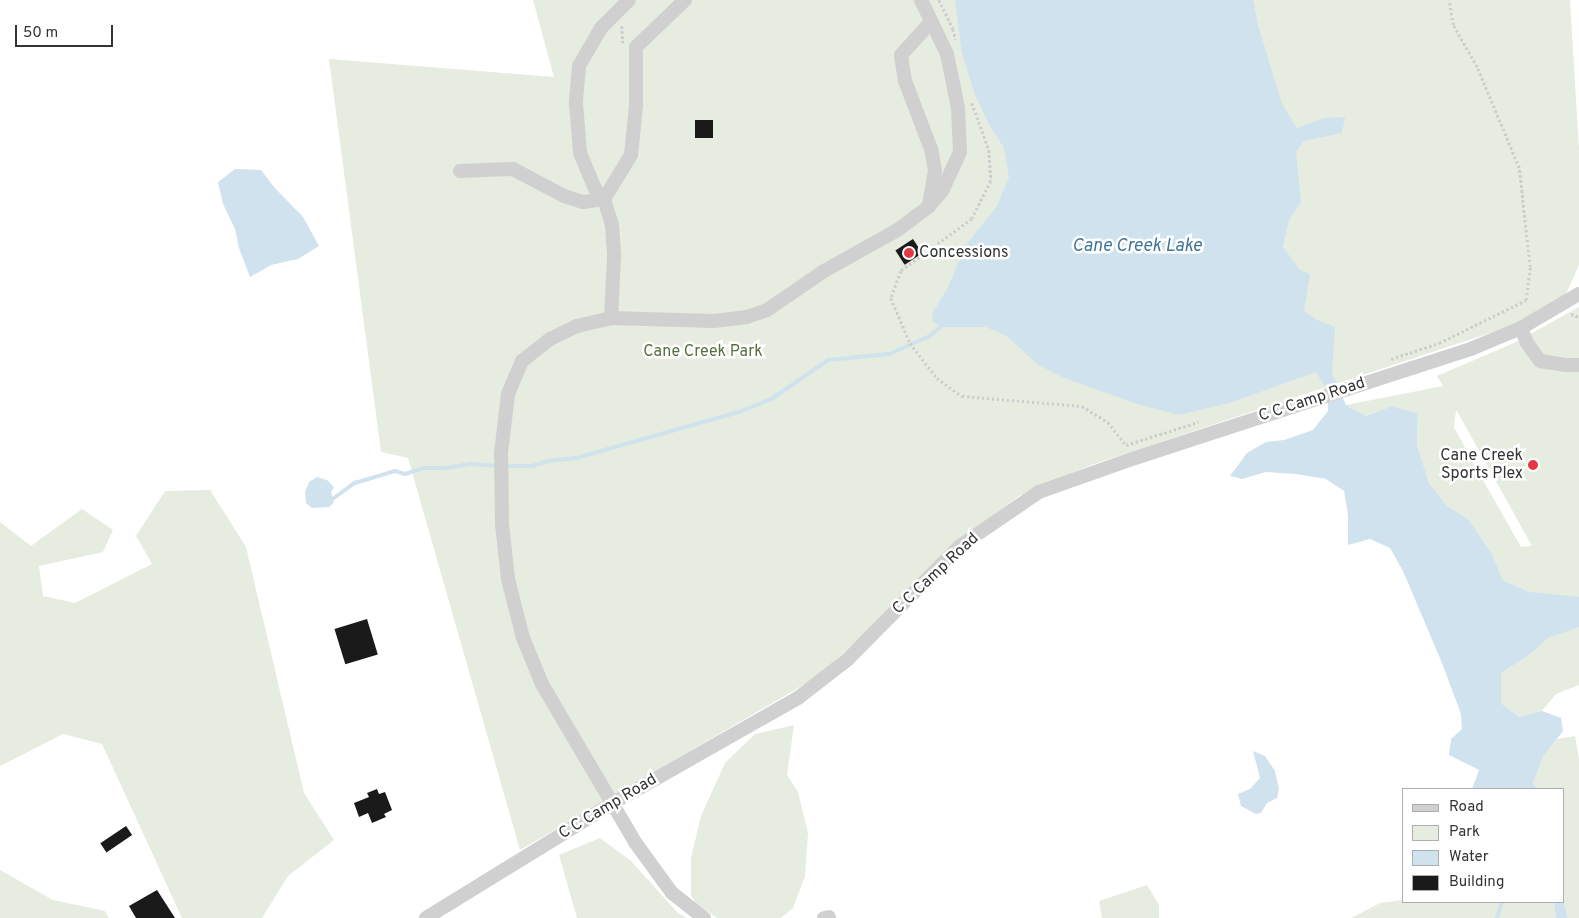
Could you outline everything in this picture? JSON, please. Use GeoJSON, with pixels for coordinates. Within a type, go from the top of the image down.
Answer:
{"type":"FeatureCollection","features":[{"type":"Feature","properties":{"kind":"street"},"geometry":{"type":"LineString","coordinates":[[604,199],[631,155],[636,106],[636,47],[685,0]]}},
{"type":"Feature","properties":{"kind":"street"},"geometry":{"type":"LineString","coordinates":[[704,918],[672,893],[635,842],[614,802],[542,684],[523,638],[508,579],[502,524],[502,453],[508,394],[522,361],[550,339],[577,326],[611,318],[714,321],[747,317],[767,310],[824,271],[899,229],[929,206],[942,191],[960,152],[958,108],[947,54],[921,0]]}},
{"type":"Feature","properties":{"kind":"street"},"geometry":{"type":"LineString","coordinates":[[611,318],[614,257],[612,225],[604,199],[596,191],[580,153],[576,104],[579,66],[601,28],[625,4]]}},
{"type":"Feature","properties":{"kind":"street"},"geometry":{"type":"LineString","coordinates":[[929,206],[935,171],[931,149],[905,81],[901,55],[931,22]]}},
{"type":"Feature","properties":{"kind":"street"},"geometry":{"type":"LineString","coordinates":[[460,171],[512,169],[564,196],[583,202],[604,199]]}},
{"type":"Feature","properties":{"kind":"street","name":"C C Camp Road"},"geometry":{"type":"LineString","coordinates":[[426,918],[614,802],[798,698],[847,660],[960,546],[1039,492],[1135,458],[1473,348],[1521,328],[1579,294]]}},
{"type":"Feature","properties":{"kind":"street"},"geometry":{"type":"LineString","coordinates":[[1521,328],[1527,343],[1540,360],[1565,365],[1579,365]]}},
{"type":"Feature","properties":{"kind":"path"},"geometry":{"type":"LineString","coordinates":[[939,0],[953,29],[958,48]]}},
{"type":"Feature","properties":{"kind":"path"},"geometry":{"type":"LineString","coordinates":[[1383,362],[1440,343],[1526,300],[1530,267],[1519,168],[1477,67],[1453,25],[1449,0]]}},
{"type":"Feature","properties":{"kind":"path"},"geometry":{"type":"LineString","coordinates":[[625,4],[624,49],[636,47]]}},
{"type":"Feature","properties":{"kind":"path"},"geometry":{"type":"LineString","coordinates":[[971,102],[989,150],[992,181],[972,219],[901,271],[891,298],[910,343],[937,378],[962,396],[1082,406],[1108,422],[1135,458]]}},
{"type":"Feature","properties":{"kind":"green space","name":"Cane Creek Park"},"geometry":{"type":"Polygon","coordinates":[[[533,0],[1570,0],[1579,149],[1579,265],[1565,296],[1541,311],[1502,329],[1091,465],[1019,496],[955,543],[884,615],[817,677],[520,850],[408,458],[381,452],[329,59],[554,77],[533,0]]]}},
{"type":"Feature","properties":{"kind":"green space","name":"Cane Creek Sports Plex"},"geometry":{"type":"Polygon","coordinates":[[[1579,307],[1579,685],[1556,694],[1542,711],[1519,717],[1501,703],[1501,673],[1528,656],[1548,638],[1529,592],[1503,580],[1492,554],[1469,520],[1447,507],[1429,483],[1417,444],[1418,413],[1392,406],[1366,416],[1346,405],[1443,386],[1437,376],[1514,343],[1579,307]],[[1457,411],[1454,427],[1475,466],[1521,547],[1532,546],[1457,411]]]}},
{"type":"Feature","properties":{"kind":"green space"},"geometry":{"type":"Polygon","coordinates":[[[210,490],[246,547],[304,793],[334,840],[288,876],[262,918],[182,918],[102,744],[63,734],[0,766],[0,522],[31,546],[82,509],[113,530],[103,552],[39,566],[43,596],[75,603],[152,564],[136,536],[165,491],[210,490]]]}},
{"type":"Feature","properties":{"kind":"green space"},"geometry":{"type":"Polygon","coordinates":[[[794,725],[787,775],[798,792],[808,833],[805,876],[793,908],[781,918],[717,918],[696,903],[691,895],[691,858],[701,816],[725,763],[755,734],[794,725]]]}},
{"type":"Feature","properties":{"kind":"green space"},"geometry":{"type":"Polygon","coordinates":[[[1575,736],[1579,759],[1579,918],[1568,918],[1564,902],[1564,788],[1537,788],[1533,783],[1543,757],[1557,739],[1575,736]]]}},
{"type":"Feature","properties":{"kind":"green space"},"geometry":{"type":"Polygon","coordinates":[[[600,838],[631,861],[678,913],[687,918],[577,918],[559,855],[600,838]]]}},
{"type":"Feature","properties":{"kind":"green space"},"geometry":{"type":"Polygon","coordinates":[[[0,870],[53,900],[105,911],[109,918],[0,918],[0,870]]]}},
{"type":"Feature","properties":{"kind":"green space"},"geometry":{"type":"Polygon","coordinates":[[[1147,885],[1159,905],[1159,918],[1102,918],[1099,901],[1147,885]]]}},
{"type":"Feature","properties":{"kind":"green space"},"geometry":{"type":"Polygon","coordinates":[[[1402,900],[1402,903],[1554,903],[1556,918],[1351,918],[1380,903],[1402,900]]]}},
{"type":"Feature","properties":{"kind":"water","name":"Cane Creek Lake"},"geometry":{"type":"Polygon","coordinates":[[[955,0],[1253,0],[1258,25],[1282,104],[1297,128],[1325,118],[1345,117],[1342,133],[1304,141],[1296,152],[1301,202],[1289,220],[1283,247],[1299,269],[1310,274],[1304,311],[1317,320],[1335,327],[1332,373],[1346,405],[1366,416],[1392,406],[1418,413],[1417,444],[1429,483],[1447,506],[1469,520],[1492,554],[1503,580],[1529,592],[1579,597],[1579,627],[1548,638],[1528,656],[1501,673],[1501,703],[1519,717],[1542,711],[1561,718],[1563,731],[1543,757],[1533,783],[1537,788],[1472,788],[1479,770],[1449,755],[1451,739],[1462,729],[1461,714],[1442,663],[1403,571],[1390,548],[1370,539],[1348,545],[1348,515],[1344,491],[1326,479],[1296,474],[1266,472],[1242,479],[1230,476],[1247,453],[1266,442],[1284,440],[1313,430],[1328,411],[1327,390],[1316,372],[1229,403],[1179,415],[1137,404],[1062,377],[1037,364],[1007,336],[986,327],[941,327],[932,321],[933,312],[947,289],[966,245],[997,206],[1009,177],[1004,148],[990,126],[975,95],[962,54],[955,0]]]}},
{"type":"Feature","properties":{"kind":"water"},"geometry":{"type":"Polygon","coordinates":[[[235,169],[261,170],[274,187],[303,217],[319,246],[298,259],[271,265],[250,277],[239,248],[235,229],[223,204],[218,182],[235,169]]]}},
{"type":"Feature","properties":{"kind":"water"},"geometry":{"type":"Polygon","coordinates":[[[317,477],[327,480],[334,487],[331,492],[334,502],[329,507],[312,508],[306,503],[305,492],[309,482],[317,477]]]}},
{"type":"Feature","properties":{"kind":"water"},"geometry":{"type":"Polygon","coordinates":[[[1253,751],[1265,756],[1275,771],[1279,789],[1277,798],[1267,803],[1261,813],[1256,814],[1241,806],[1238,794],[1250,789],[1260,778],[1253,751]]]}},
{"type":"Feature","properties":{"kind":"water"},"geometry":{"type":"Polygon","coordinates":[[[1564,902],[1568,918],[1556,918],[1554,903],[1564,902]]]}},
{"type":"Feature","properties":{"kind":"building"},"geometry":{"type":"Polygon","coordinates":[[[695,120],[713,120],[713,138],[695,138],[695,120]]]}},
{"type":"Feature","properties":{"kind":"building","name":"Concessions"},"geometry":{"type":"Polygon","coordinates":[[[913,239],[922,253],[905,265],[895,250],[913,239]]]}},
{"type":"Feature","properties":{"kind":"building"},"geometry":{"type":"Polygon","coordinates":[[[367,619],[378,654],[345,664],[334,629],[367,619]]]}},
{"type":"Feature","properties":{"kind":"building"},"geometry":{"type":"Polygon","coordinates":[[[377,789],[379,794],[385,792],[392,810],[384,814],[386,817],[372,823],[368,813],[359,817],[354,803],[369,797],[367,793],[377,789]]]}},
{"type":"Feature","properties":{"kind":"building"},"geometry":{"type":"Polygon","coordinates":[[[126,826],[132,835],[106,852],[100,843],[126,826]]]}},
{"type":"Feature","properties":{"kind":"building"},"geometry":{"type":"Polygon","coordinates":[[[157,890],[175,918],[136,918],[129,906],[157,890]]]}},
{"type":"Feature","properties":{"kind":"waterway"},"geometry":{"type":"LineString","coordinates":[[505,466],[532,466],[547,461],[576,458],[739,412],[773,398],[828,360],[889,354],[928,337],[941,327]]}},
{"type":"Feature","properties":{"kind":"waterway"},"geometry":{"type":"LineString","coordinates":[[334,498],[355,483],[395,471],[405,474],[424,468],[446,468],[471,464],[498,466]]}},
{"type":"Feature","properties":{"kind":"waterway"},"geometry":{"type":"LineString","coordinates":[[1497,918],[1502,903]]}},
{"type":"Feature","properties":{"kind":"place","name":"Concessions"},"geometry":{"type":"Point","coordinates":[909,253]}},
{"type":"Feature","properties":{"kind":"place","name":"Cane Creek Sports Plex"},"geometry":{"type":"Point","coordinates":[1533,465]}}]}
